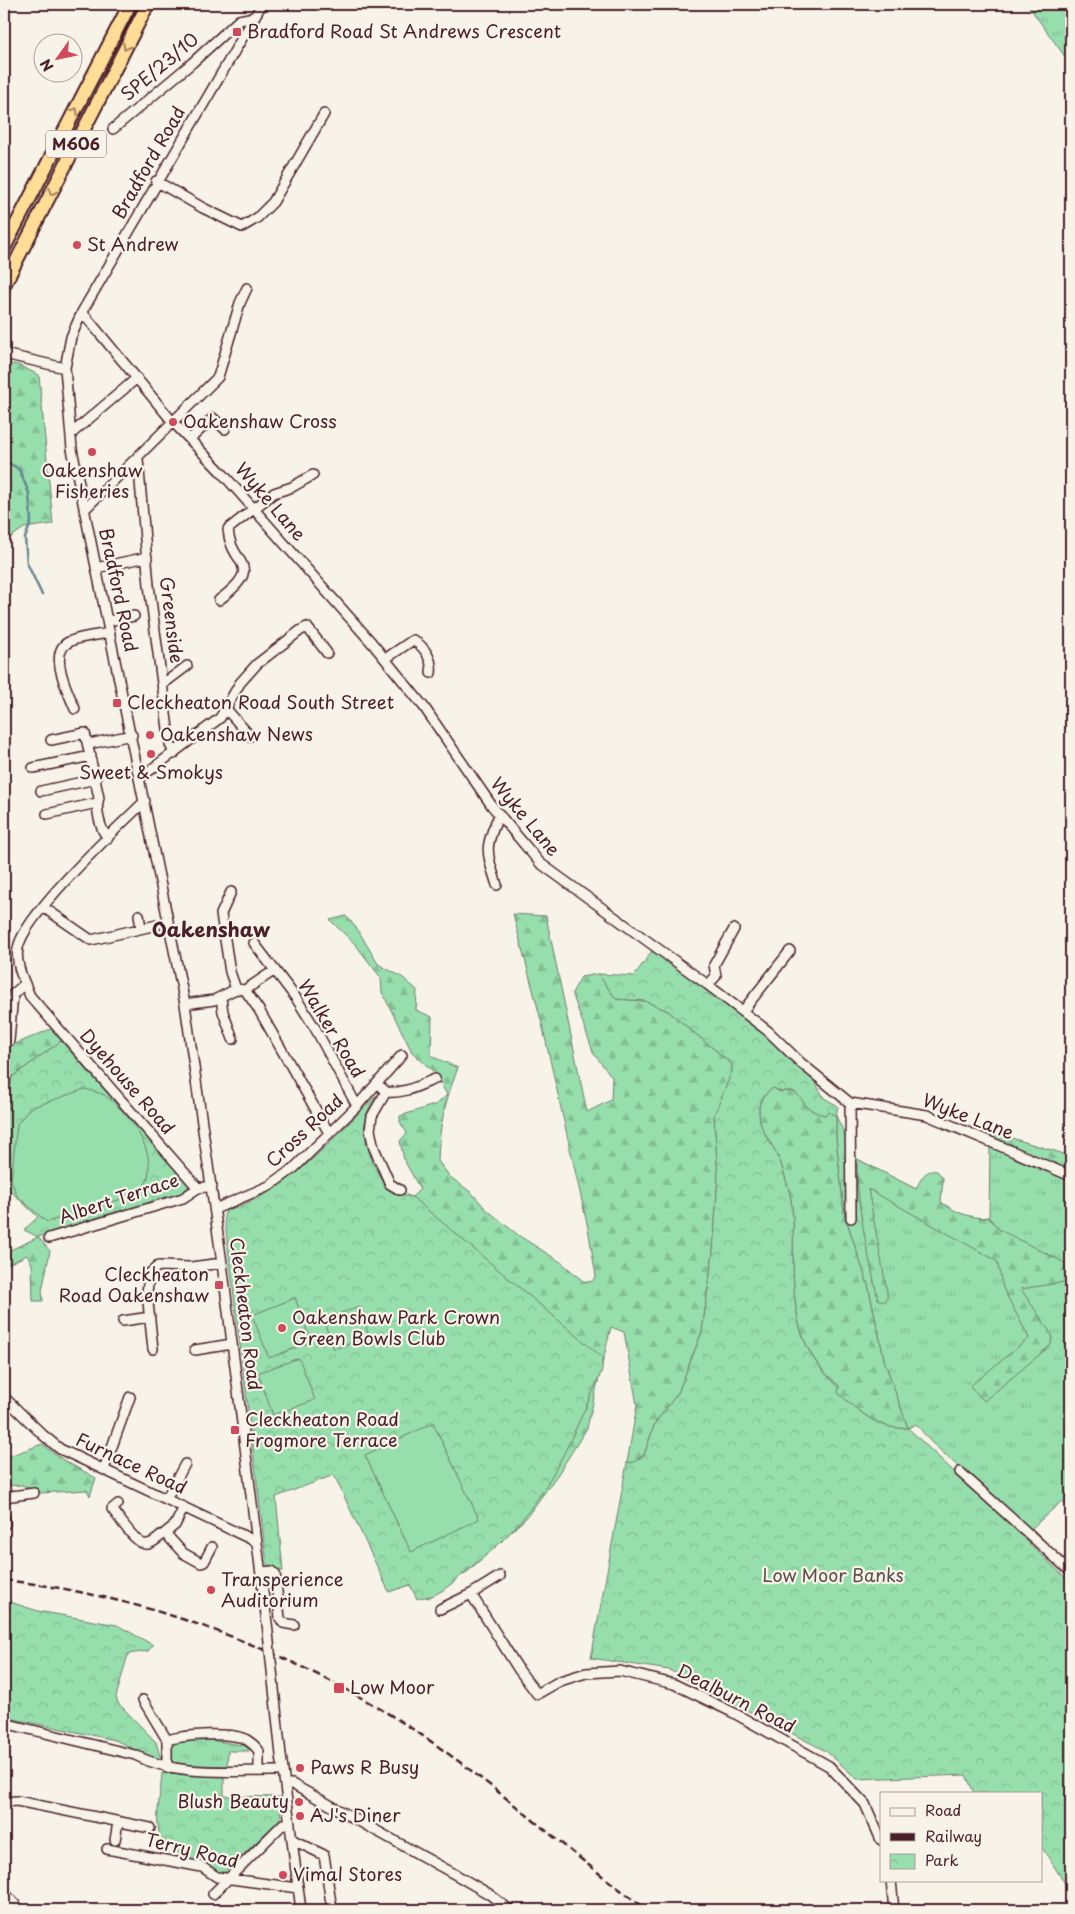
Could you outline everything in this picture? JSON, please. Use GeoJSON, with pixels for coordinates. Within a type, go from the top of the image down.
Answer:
{"type":"FeatureCollection","features":[{"type":"Feature","properties":{"kind":"highway","name":"M606"},"geometry":{"type":"LineString","coordinates":[[4,248],[130,4]]}},
{"type":"Feature","properties":{"kind":"highway","name":"M606"},"geometry":{"type":"LineString","coordinates":[[4,285],[148,4]]}},
{"type":"Feature","properties":{"kind":"street","name":"Bradford Road"},"geometry":{"type":"LineString","coordinates":[[136,754],[84,510],[71,434],[65,368],[71,337],[82,312],[156,181],[262,4]]}},
{"type":"Feature","properties":{"kind":"street","name":"SPE/23/10"},"geometry":{"type":"LineString","coordinates":[[113,129],[192,63],[239,20],[254,17]]}},
{"type":"Feature","properties":{"kind":"street"},"geometry":{"type":"LineString","coordinates":[[156,181],[203,208],[242,227],[257,218],[273,202],[324,114]]}},
{"type":"Feature","properties":{"kind":"street"},"geometry":{"type":"LineString","coordinates":[[84,510],[138,459],[172,421],[218,377],[240,303],[247,288]]}},
{"type":"Feature","properties":{"kind":"street","name":"Wyke Lane"},"geometry":{"type":"LineString","coordinates":[[82,312],[172,421],[223,474],[385,659],[424,707],[498,814],[540,863],[708,985],[850,1103],[927,1115],[1071,1176]]}},
{"type":"Feature","properties":{"kind":"street"},"geometry":{"type":"LineString","coordinates":[[4,354],[65,368]]}},
{"type":"Feature","properties":{"kind":"street"},"geometry":{"type":"LineString","coordinates":[[71,434],[137,378]]}},
{"type":"Feature","properties":{"kind":"street"},"geometry":{"type":"LineString","coordinates":[[190,439],[213,418],[225,429]]}},
{"type":"Feature","properties":{"kind":"street","name":"Greenside"},"geometry":{"type":"LineString","coordinates":[[138,459],[147,557],[170,744],[174,754]]}},
{"type":"Feature","properties":{"kind":"street"},"geometry":{"type":"LineString","coordinates":[[219,600],[241,581],[244,569],[241,558],[229,543],[228,529],[274,493],[292,487],[313,475]]}},
{"type":"Feature","properties":{"kind":"street"},"geometry":{"type":"LineString","coordinates":[[96,568],[147,557]]}},
{"type":"Feature","properties":{"kind":"street"},"geometry":{"type":"LineString","coordinates":[[108,621],[134,616]]}},
{"type":"Feature","properties":{"kind":"street"},"geometry":{"type":"LineString","coordinates":[[140,777],[174,754],[220,718],[227,710],[240,683],[257,664],[307,627],[327,653]]}},
{"type":"Feature","properties":{"kind":"street"},"geometry":{"type":"LineString","coordinates":[[75,709],[59,663],[60,650],[69,641],[110,633]]}},
{"type":"Feature","properties":{"kind":"street"},"geometry":{"type":"LineString","coordinates":[[385,659],[413,640],[424,650],[432,662],[431,673]]}},
{"type":"Feature","properties":{"kind":"street"},"geometry":{"type":"LineString","coordinates":[[163,684],[187,666]]}},
{"type":"Feature","properties":{"kind":"street"},"geometry":{"type":"LineString","coordinates":[[227,710],[250,736]]}},
{"type":"Feature","properties":{"kind":"street"},"geometry":{"type":"LineString","coordinates":[[51,740],[85,733],[96,779],[99,798],[97,803],[103,833],[108,838]]}},
{"type":"Feature","properties":{"kind":"street"},"geometry":{"type":"LineString","coordinates":[[89,744],[132,735]]}},
{"type":"Feature","properties":{"kind":"street","name":"Cleckheaton Road"},"geometry":{"type":"LineString","coordinates":[[136,754],[185,1004],[212,1186],[261,1572],[282,1771],[293,1840],[301,1910]]}},
{"type":"Feature","properties":{"kind":"street"},"geometry":{"type":"LineString","coordinates":[[33,768],[91,756]]}},
{"type":"Feature","properties":{"kind":"street"},"geometry":{"type":"LineString","coordinates":[[41,791],[96,779]]}},
{"type":"Feature","properties":{"kind":"street","name":"Dyehouse Road"},"geometry":{"type":"LineString","coordinates":[[145,801],[43,906],[27,928],[18,948],[19,969],[30,996],[198,1188]]}},
{"type":"Feature","properties":{"kind":"street"},"geometry":{"type":"LineString","coordinates":[[47,814],[97,803]]}},
{"type":"Feature","properties":{"kind":"street"},"geometry":{"type":"LineString","coordinates":[[497,885],[486,853],[488,839],[498,814]]}},
{"type":"Feature","properties":{"kind":"street"},"geometry":{"type":"LineString","coordinates":[[232,892],[221,914],[230,972],[240,990],[259,1010],[329,1133]]}},
{"type":"Feature","properties":{"kind":"street"},"geometry":{"type":"LineString","coordinates":[[43,906],[91,940],[156,925]]}},
{"type":"Feature","properties":{"kind":"street"},"geometry":{"type":"LineString","coordinates":[[139,915],[141,928]]}},
{"type":"Feature","properties":{"kind":"street"},"geometry":{"type":"LineString","coordinates":[[708,985],[716,976],[714,964],[734,929]]}},
{"type":"Feature","properties":{"kind":"street","name":"Walker Road"},"geometry":{"type":"LineString","coordinates":[[254,944],[296,998],[330,1052],[357,1106]]}},
{"type":"Feature","properties":{"kind":"street"},"geometry":{"type":"LineString","coordinates":[[742,1012],[790,951]]}},
{"type":"Feature","properties":{"kind":"street"},"geometry":{"type":"LineString","coordinates":[[185,1004],[193,1005],[221,998],[240,990],[275,970]]}},
{"type":"Feature","properties":{"kind":"street"},"geometry":{"type":"LineString","coordinates":[[9,1041],[14,994],[25,984]]}},
{"type":"Feature","properties":{"kind":"street"},"geometry":{"type":"LineString","coordinates":[[221,998],[223,1012],[233,1039]]}},
{"type":"Feature","properties":{"kind":"street","name":"Cross Road"},"geometry":{"type":"LineString","coordinates":[[215,1209],[269,1186],[294,1168],[357,1106],[402,1055]]}},
{"type":"Feature","properties":{"kind":"street"},"geometry":{"type":"LineString","coordinates":[[376,1083],[386,1092],[396,1094],[411,1090],[435,1079]]}},
{"type":"Feature","properties":{"kind":"street"},"geometry":{"type":"LineString","coordinates":[[386,1092],[372,1116],[370,1130],[374,1148],[386,1177],[390,1184],[400,1190]]}},
{"type":"Feature","properties":{"kind":"street"},"geometry":{"type":"LineString","coordinates":[[850,1103],[851,1218]]}},
{"type":"Feature","properties":{"kind":"street"},"geometry":{"type":"LineString","coordinates":[[198,1188],[212,1186]]}},
{"type":"Feature","properties":{"kind":"street","name":"Albert Terrace"},"geometry":{"type":"LineString","coordinates":[[49,1238],[183,1198],[198,1188]]}},
{"type":"Feature","properties":{"kind":"street"},"geometry":{"type":"LineString","coordinates":[[153,1349],[149,1274],[158,1266],[191,1267],[222,1263]]}},
{"type":"Feature","properties":{"kind":"street"},"geometry":{"type":"LineString","coordinates":[[123,1321],[150,1317]]}},
{"type":"Feature","properties":{"kind":"street"},"geometry":{"type":"LineString","coordinates":[[195,1350],[232,1344]]}},
{"type":"Feature","properties":{"kind":"street","name":"Furnace Road"},"geometry":{"type":"LineString","coordinates":[[4,1397],[60,1449],[257,1542]]}},
{"type":"Feature","properties":{"kind":"street"},"geometry":{"type":"LineString","coordinates":[[104,1469],[130,1397]]}},
{"type":"Feature","properties":{"kind":"street"},"geometry":{"type":"LineString","coordinates":[[166,1499],[185,1464]]}},
{"type":"Feature","properties":{"kind":"street"},"geometry":{"type":"LineString","coordinates":[[960,1472],[1071,1572]]}},
{"type":"Feature","properties":{"kind":"street"},"geometry":{"type":"LineString","coordinates":[[4,1496],[34,1493]]}},
{"type":"Feature","properties":{"kind":"street"},"geometry":{"type":"LineString","coordinates":[[118,1504],[112,1509],[134,1538],[146,1549],[175,1525],[184,1507]]}},
{"type":"Feature","properties":{"kind":"street"},"geometry":{"type":"LineString","coordinates":[[165,1533],[183,1552],[201,1563],[204,1562],[212,1547]]}},
{"type":"Feature","properties":{"kind":"street"},"geometry":{"type":"LineString","coordinates":[[261,1572],[272,1571],[275,1574],[280,1618],[283,1623],[294,1625]]}},
{"type":"Feature","properties":{"kind":"street"},"geometry":{"type":"LineString","coordinates":[[440,1609],[471,1594],[500,1576]]}},
{"type":"Feature","properties":{"kind":"street","name":"Dealburn Road"},"geometry":{"type":"LineString","coordinates":[[471,1594],[519,1670],[538,1694],[560,1680],[586,1673],[620,1671],[674,1684],[732,1712],[829,1766],[864,1804],[880,1838]]}},
{"type":"Feature","properties":{"kind":"street"},"geometry":{"type":"LineString","coordinates":[[143,1700],[167,1740],[168,1768]]}},
{"type":"Feature","properties":{"kind":"street"},"geometry":{"type":"LineString","coordinates":[[4,1723],[135,1755],[168,1768],[282,1771]]}},
{"type":"Feature","properties":{"kind":"street"},"geometry":{"type":"LineString","coordinates":[[167,1740],[183,1735],[213,1735],[246,1740],[259,1750],[259,1770]]}},
{"type":"Feature","properties":{"kind":"street"},"geometry":{"type":"LineString","coordinates":[[285,1784],[292,1784],[458,1876],[489,1894],[510,1910]]}},
{"type":"Feature","properties":{"kind":"street"},"geometry":{"type":"LineString","coordinates":[[4,1802],[17,1801],[150,1828]]}},
{"type":"Feature","properties":{"kind":"street"},"geometry":{"type":"LineString","coordinates":[[115,1840],[118,1822]]}},
{"type":"Feature","properties":{"kind":"street"},"geometry":{"type":"LineString","coordinates":[[212,1894],[283,1824],[290,1822]]}},
{"type":"Feature","properties":{"kind":"street"},"geometry":{"type":"LineString","coordinates":[[293,1840],[324,1855],[332,1910]]}},
{"type":"Feature","properties":{"kind":"street","name":"Terry Road"},"geometry":{"type":"LineString","coordinates":[[107,1849],[202,1867],[217,1878],[298,1888]]}},
{"type":"Feature","properties":{"kind":"street"},"geometry":{"type":"LineString","coordinates":[[891,1882],[894,1910]]}},
{"type":"Feature","properties":{"kind":"street"},"geometry":{"type":"LineString","coordinates":[[4,1892],[20,1910]]}},
{"type":"Feature","properties":{"kind":"green space"},"geometry":{"type":"Polygon","coordinates":[[[1027,4],[1071,4],[1071,65],[1027,4]]]}},
{"type":"Feature","properties":{"kind":"green space"},"geometry":{"type":"Polygon","coordinates":[[[4,363],[18,365],[39,375],[53,524],[24,528],[4,542],[4,363]]]}},
{"type":"Feature","properties":{"kind":"green space"},"geometry":{"type":"Polygon","coordinates":[[[513,914],[546,916],[587,1112],[611,1100],[612,1077],[594,1054],[572,993],[581,977],[598,974],[616,999],[645,1001],[668,1011],[732,1064],[732,1072],[714,1116],[718,1176],[713,1252],[702,1332],[678,1393],[655,1423],[644,1455],[634,1462],[627,1463],[637,1405],[624,1332],[611,1327],[587,1428],[558,1474],[526,1518],[464,1575],[459,1574],[454,1582],[428,1598],[425,1596],[413,1248],[377,1169],[384,1180],[400,1193],[412,1197],[420,1189],[404,1160],[400,1141],[407,1133],[400,1122],[400,1116],[437,1104],[447,1095],[436,1074],[412,1052],[382,992],[381,978],[356,945],[330,920],[346,916],[358,930],[378,964],[402,977],[417,990],[416,1010],[432,1017],[431,1056],[458,1068],[444,1114],[438,1161],[450,1177],[472,1193],[486,1209],[518,1235],[562,1263],[583,1281],[591,1282],[596,1276],[588,1228],[542,1024],[513,914]]]}},
{"type":"Feature","properties":{"kind":"green space","name":"Low Moor Banks"},"geometry":{"type":"Polygon","coordinates":[[[652,951],[684,971],[773,1041],[813,1078],[824,1098],[838,1106],[836,1116],[829,1112],[825,1115],[820,1114],[808,1108],[796,1093],[792,1091],[781,1092],[773,1088],[762,1098],[759,1109],[761,1126],[780,1161],[791,1199],[795,1299],[801,1331],[807,1346],[825,1374],[839,1387],[838,1393],[862,1413],[879,1423],[898,1428],[908,1428],[1071,1583],[1071,1893],[1042,1848],[1042,1792],[974,1792],[966,1775],[857,1779],[826,1751],[669,1670],[591,1658],[627,1463],[634,1462],[644,1455],[655,1423],[678,1393],[702,1332],[713,1252],[718,1176],[714,1116],[732,1071],[732,1064],[668,1011],[645,1001],[616,999],[598,974],[634,976],[652,951]]]}},
{"type":"Feature","properties":{"kind":"green space"},"geometry":{"type":"Polygon","coordinates":[[[53,1028],[61,1041],[12,1077],[4,1127],[4,1049],[53,1028]]]}},
{"type":"Feature","properties":{"kind":"green space"},"geometry":{"type":"Polygon","coordinates":[[[61,1041],[189,1185],[183,1193],[102,1216],[38,1237],[24,1230],[38,1217],[4,1185],[4,1127],[12,1077],[61,1041]]]}},
{"type":"Feature","properties":{"kind":"green space"},"geometry":{"type":"Polygon","coordinates":[[[773,1088],[781,1092],[791,1091],[795,1093],[812,1111],[829,1112],[836,1116],[836,1138],[844,1213],[868,1285],[885,1363],[908,1428],[898,1428],[879,1423],[837,1393],[839,1386],[815,1360],[801,1331],[795,1299],[791,1199],[780,1161],[761,1126],[760,1120],[759,1109],[761,1101],[764,1095],[773,1088]]]}},
{"type":"Feature","properties":{"kind":"green space"},"geometry":{"type":"Polygon","coordinates":[[[85,1089],[104,1095],[135,1126],[148,1155],[149,1169],[146,1182],[138,1194],[47,1222],[17,1196],[11,1180],[17,1124],[30,1108],[85,1089]]]}},
{"type":"Feature","properties":{"kind":"green space"},"geometry":{"type":"Polygon","coordinates":[[[377,1095],[366,1116],[365,1132],[373,1163],[387,1186],[396,1192],[412,1197],[602,1357],[602,1371],[577,1426],[565,1452],[536,1501],[499,1544],[454,1582],[436,1594],[417,1599],[410,1585],[389,1592],[334,1475],[276,1497],[283,1571],[276,1571],[267,1564],[224,1215],[227,1210],[250,1202],[271,1191],[290,1177],[326,1146],[377,1095]]]}},
{"type":"Feature","properties":{"kind":"green space"},"geometry":{"type":"Polygon","coordinates":[[[836,1116],[857,1159],[941,1202],[955,1212],[976,1218],[989,1217],[990,1147],[941,1128],[964,1134],[1071,1174],[1071,1512],[1062,1501],[1032,1528],[1049,1545],[1047,1547],[931,1442],[916,1424],[908,1428],[885,1363],[868,1285],[844,1213],[836,1138],[836,1116]]]}},
{"type":"Feature","properties":{"kind":"green space"},"geometry":{"type":"Polygon","coordinates":[[[975,1127],[1071,1156],[1071,1176],[998,1145],[975,1127]]]}},
{"type":"Feature","properties":{"kind":"green space"},"geometry":{"type":"Polygon","coordinates":[[[857,1159],[916,1189],[921,1178],[926,1173],[937,1171],[943,1178],[941,1202],[964,1214],[989,1218],[1000,1230],[1071,1266],[1071,1281],[1021,1289],[1052,1335],[1051,1345],[984,1401],[970,1386],[1029,1338],[1003,1288],[997,1261],[868,1189],[887,1291],[887,1300],[883,1302],[878,1299],[858,1194],[857,1159]]]}},
{"type":"Feature","properties":{"kind":"green space"},"geometry":{"type":"Polygon","coordinates":[[[38,1237],[50,1251],[42,1291],[43,1301],[33,1301],[32,1264],[27,1255],[4,1266],[4,1253],[38,1237]]]}},
{"type":"Feature","properties":{"kind":"green space","name":"Oakenshaw Park Crown Green Bowls Club"},"geometry":{"type":"Polygon","coordinates":[[[295,1298],[311,1342],[269,1358],[252,1315],[295,1298]]]}},
{"type":"Feature","properties":{"kind":"green space"},"geometry":{"type":"Polygon","coordinates":[[[360,1307],[369,1337],[334,1349],[323,1319],[360,1307]]]}},
{"type":"Feature","properties":{"kind":"green space","name":"Oakenshaw Park Crown Green Bowls Club"},"geometry":{"type":"Polygon","coordinates":[[[299,1358],[315,1400],[273,1415],[258,1373],[299,1358]]]}},
{"type":"Feature","properties":{"kind":"green space"},"geometry":{"type":"Polygon","coordinates":[[[433,1423],[479,1519],[411,1552],[365,1455],[433,1423]]]}},
{"type":"Feature","properties":{"kind":"green space"},"geometry":{"type":"Polygon","coordinates":[[[42,1444],[63,1460],[96,1478],[90,1496],[87,1490],[41,1493],[22,1485],[4,1486],[4,1458],[42,1444]]]}},
{"type":"Feature","properties":{"kind":"green space"},"geometry":{"type":"Polygon","coordinates":[[[4,1600],[38,1611],[117,1625],[153,1645],[148,1651],[128,1654],[116,1697],[118,1703],[156,1742],[162,1763],[115,1740],[4,1717],[4,1600]]]}},
{"type":"Feature","properties":{"kind":"green space"},"geometry":{"type":"Polygon","coordinates":[[[203,1739],[242,1745],[247,1747],[249,1751],[228,1751],[227,1766],[170,1764],[171,1744],[180,1740],[203,1739]]]}},
{"type":"Feature","properties":{"kind":"green space"},"geometry":{"type":"Polygon","coordinates":[[[162,1773],[224,1776],[224,1796],[279,1797],[281,1818],[222,1875],[186,1858],[162,1839],[159,1832],[158,1819],[162,1773]]]}},
{"type":"Feature","properties":{"kind":"waterway"},"geometry":{"type":"LineString","coordinates":[[4,460],[19,469],[29,493],[31,522],[25,538],[27,563],[42,595]]}},
{"type":"Feature","properties":{"kind":"railway"},"geometry":{"type":"LineString","coordinates":[[4,1580],[57,1588],[163,1613],[265,1650],[314,1673],[362,1698],[439,1747],[648,1910]]}},
{"type":"Feature","properties":{"kind":"place","name":"Bradford Road St Andrews Crescent"},"geometry":{"type":"Point","coordinates":[237,32]}},
{"type":"Feature","properties":{"kind":"place","name":"St Andrew"},"geometry":{"type":"Point","coordinates":[77,245]}},
{"type":"Feature","properties":{"kind":"place","name":"Oakenshaw Cross"},"geometry":{"type":"Point","coordinates":[173,422]}},
{"type":"Feature","properties":{"kind":"place","name":"Oakenshaw Fisheries"},"geometry":{"type":"Point","coordinates":[92,452]}},
{"type":"Feature","properties":{"kind":"place","name":"Cleckheaton Road South Street"},"geometry":{"type":"Point","coordinates":[117,703]}},
{"type":"Feature","properties":{"kind":"place","name":"Oakenshaw News"},"geometry":{"type":"Point","coordinates":[150,735]}},
{"type":"Feature","properties":{"kind":"place","name":"Sweet & Smokys"},"geometry":{"type":"Point","coordinates":[151,754]}},
{"type":"Feature","properties":{"kind":"place","name":"Cleckheaton Road Oakenshaw"},"geometry":{"type":"Point","coordinates":[219,1285]}},
{"type":"Feature","properties":{"kind":"place","name":"Oakenshaw Park Crown Green Bowls Club"},"geometry":{"type":"Point","coordinates":[282,1328]}},
{"type":"Feature","properties":{"kind":"place","name":"Cleckheaton Road Frogmore Terrace"},"geometry":{"type":"Point","coordinates":[235,1430]}},
{"type":"Feature","properties":{"kind":"place","name":"Transperience Auditorium"},"geometry":{"type":"Point","coordinates":[211,1590]}},
{"type":"Feature","properties":{"kind":"place","name":"Low Moor"},"geometry":{"type":"Point","coordinates":[339,1688]}},
{"type":"Feature","properties":{"kind":"place","name":"Paws R Busy"},"geometry":{"type":"Point","coordinates":[300,1768]}},
{"type":"Feature","properties":{"kind":"place","name":"Blush Beauty"},"geometry":{"type":"Point","coordinates":[299,1802]}},
{"type":"Feature","properties":{"kind":"place","name":"AJ's Diner"},"geometry":{"type":"Point","coordinates":[300,1816]}},
{"type":"Feature","properties":{"kind":"place","name":"Vimal Stores"},"geometry":{"type":"Point","coordinates":[283,1875]}},
{"type":"Feature","properties":{"kind":"district","name":"Oakenshaw"},"geometry":{"type":"Point","coordinates":[211,930]}}]}
